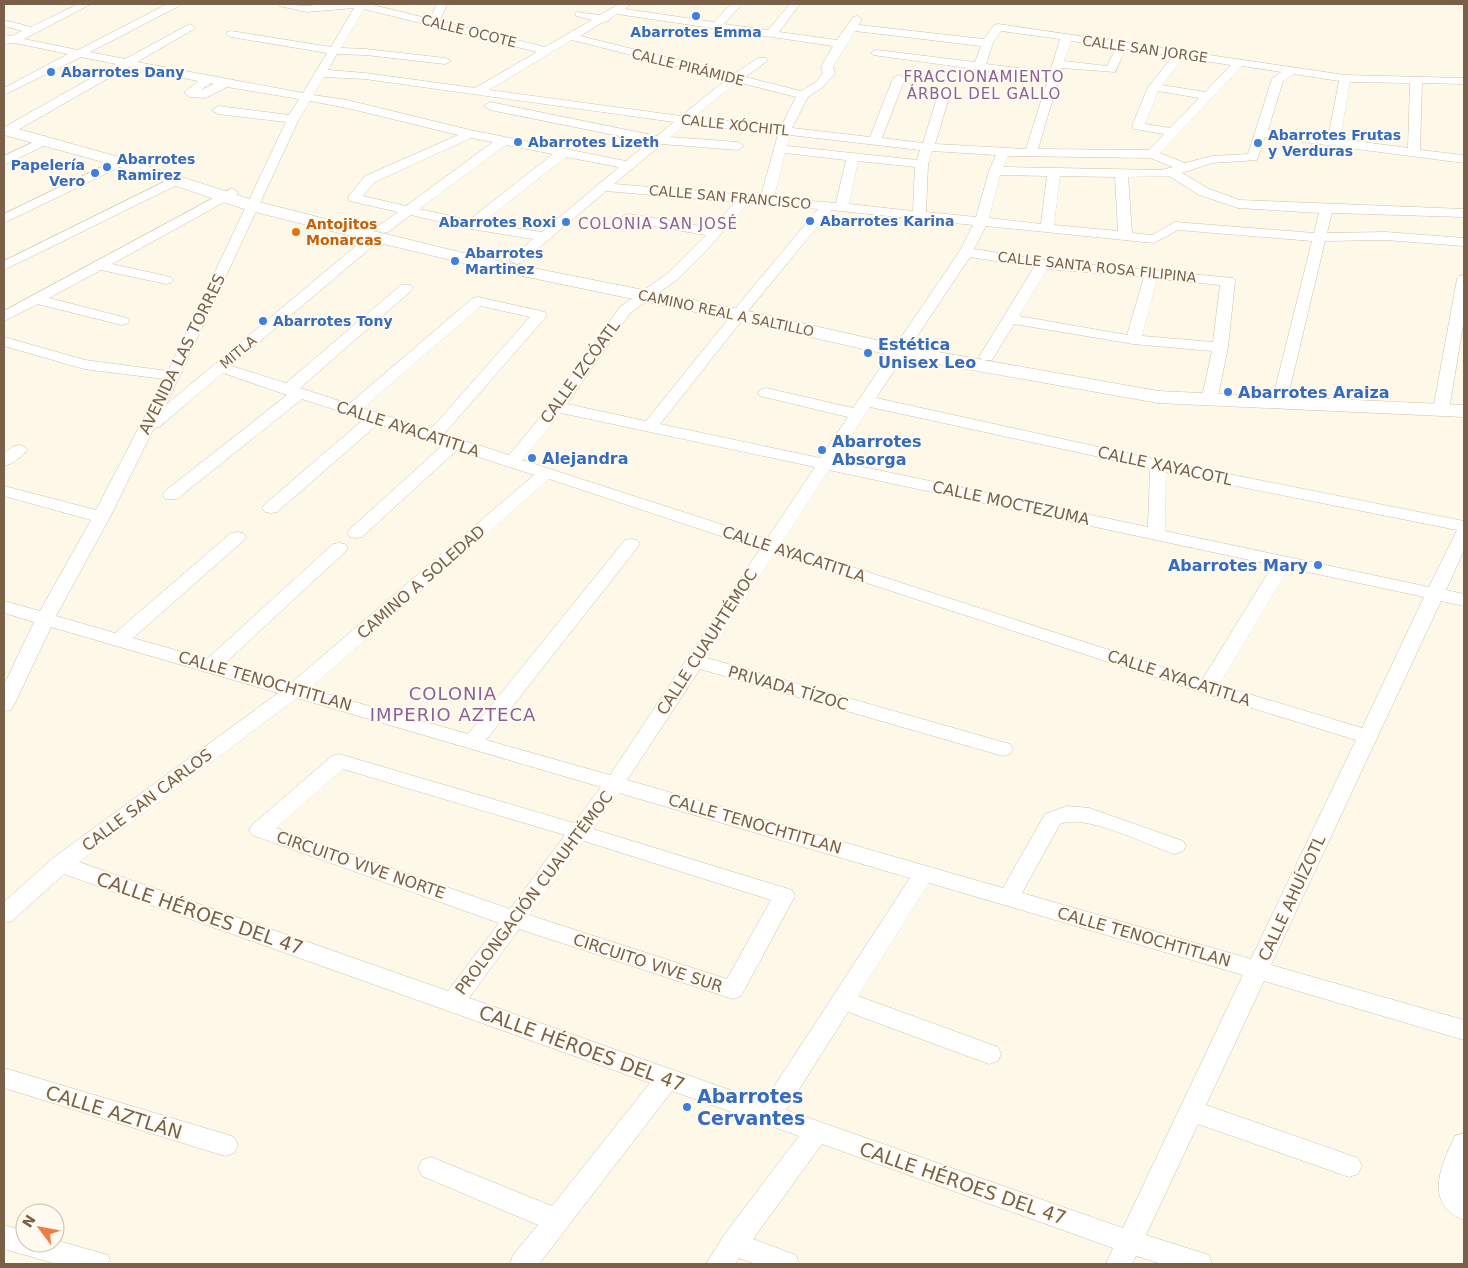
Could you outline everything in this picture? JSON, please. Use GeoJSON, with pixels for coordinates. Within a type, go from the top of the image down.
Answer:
{"type":"FeatureCollection","features":[{"type":"Feature","properties":{"kind":"street"},"geometry":{"type":"LineString","coordinates":[[7,41],[32,31],[86,4]]}},
{"type":"Feature","properties":{"kind":"street"},"geometry":{"type":"LineString","coordinates":[[4,92],[175,4]]}},
{"type":"Feature","properties":{"kind":"street"},"geometry":{"type":"LineString","coordinates":[[283,4],[307,9],[318,9],[330,5],[362,4]]}},
{"type":"Feature","properties":{"kind":"street","name":"CALLE OCOTE"},"geometry":{"type":"LineString","coordinates":[[362,4],[548,51]]}},
{"type":"Feature","properties":{"kind":"street","name":"AVENIDA LAS TORRES"},"geometry":{"type":"LineString","coordinates":[[4,706],[45,619],[101,517],[173,376],[293,119],[362,4]]}},
{"type":"Feature","properties":{"kind":"street"},"geometry":{"type":"LineString","coordinates":[[434,22],[442,4]]}},
{"type":"Feature","properties":{"kind":"street"},"geometry":{"type":"LineString","coordinates":[[478,91],[618,11],[627,4]]}},
{"type":"Feature","properties":{"kind":"street"},"geometry":{"type":"LineString","coordinates":[[716,26],[737,4]]}},
{"type":"Feature","properties":{"kind":"street"},"geometry":{"type":"LineString","coordinates":[[770,34],[794,4]]}},
{"type":"Feature","properties":{"kind":"street"},"geometry":{"type":"LineString","coordinates":[[618,11],[840,44]]}},
{"type":"Feature","properties":{"kind":"street"},"geometry":{"type":"LineString","coordinates":[[580,14],[605,18]]}},
{"type":"Feature","properties":{"kind":"street"},"geometry":{"type":"LineString","coordinates":[[6,23],[32,31]]}},
{"type":"Feature","properties":{"kind":"street"},"geometry":{"type":"LineString","coordinates":[[767,200],[785,130],[804,95],[826,78],[829,73],[828,67],[840,44],[855,23],[987,42],[979,68]]}},
{"type":"Feature","properties":{"kind":"street"},"geometry":{"type":"LineString","coordinates":[[7,128],[190,26]]}},
{"type":"Feature","properties":{"kind":"street","name":"CALLE SAN JORGE"},"geometry":{"type":"LineString","coordinates":[[987,42],[998,27],[1345,78],[1464,81]]}},
{"type":"Feature","properties":{"kind":"street"},"geometry":{"type":"LineString","coordinates":[[230,34],[333,51],[366,52],[445,61]]}},
{"type":"Feature","properties":{"kind":"street","name":"CALLE PIRÁMIDE"},"geometry":{"type":"LineString","coordinates":[[573,37],[734,79],[804,95]]}},
{"type":"Feature","properties":{"kind":"street"},"geometry":{"type":"LineString","coordinates":[[1031,152],[1066,38]]}},
{"type":"Feature","properties":{"kind":"street"},"geometry":{"type":"LineString","coordinates":[[7,41],[225,83],[306,96],[470,134],[630,166]]}},
{"type":"Feature","properties":{"kind":"street"},"geometry":{"type":"LineString","coordinates":[[1057,64],[1111,70],[1122,46]]}},
{"type":"Feature","properties":{"kind":"street"},"geometry":{"type":"LineString","coordinates":[[877,53],[979,68],[1053,76]]}},
{"type":"Feature","properties":{"kind":"street"},"geometry":{"type":"LineString","coordinates":[[1173,132],[1138,126],[1154,87],[1180,54]]}},
{"type":"Feature","properties":{"kind":"street"},"geometry":{"type":"LineString","coordinates":[[516,260],[734,79],[762,60]]}},
{"type":"Feature","properties":{"kind":"street"},"geometry":{"type":"LineString","coordinates":[[1239,63],[1152,154],[1178,170],[1204,192],[1229,202],[1326,209],[1464,213]]}},
{"type":"Feature","properties":{"kind":"street"},"geometry":{"type":"LineString","coordinates":[[995,171],[1054,174],[1161,174],[1208,160],[1253,157],[1278,79],[1292,70]]}},
{"type":"Feature","properties":{"kind":"street","name":"CALLE XÓCHITL"},"geometry":{"type":"LineString","coordinates":[[320,73],[478,91],[685,120],[928,147],[1004,152],[1152,154]]}},
{"type":"Feature","properties":{"kind":"street"},"geometry":{"type":"LineString","coordinates":[[875,140],[899,78]]}},
{"type":"Feature","properties":{"kind":"street"},"geometry":{"type":"LineString","coordinates":[[1333,142],[1345,78]]}},
{"type":"Feature","properties":{"kind":"street"},"geometry":{"type":"LineString","coordinates":[[208,79],[190,91],[195,95],[205,94],[225,83]]}},
{"type":"Feature","properties":{"kind":"street"},"geometry":{"type":"LineString","coordinates":[[1414,153],[1416,79]]}},
{"type":"Feature","properties":{"kind":"street"},"geometry":{"type":"LineString","coordinates":[[1154,87],[1207,96]]}},
{"type":"Feature","properties":{"kind":"street"},"geometry":{"type":"LineString","coordinates":[[919,215],[922,164],[945,92]]}},
{"type":"Feature","properties":{"kind":"street"},"geometry":{"type":"LineString","coordinates":[[490,106],[659,140],[738,146]]}},
{"type":"Feature","properties":{"kind":"street"},"geometry":{"type":"LineString","coordinates":[[218,110],[293,119]]}},
{"type":"Feature","properties":{"kind":"street","name":"CAMINO REAL A SALTILLO"},"geometry":{"type":"LineString","coordinates":[[7,128],[120,162],[174,181],[228,194]]}},
{"type":"Feature","properties":{"kind":"street","name":"CAMINO REAL A SALTILLO"},"geometry":{"type":"LineString","coordinates":[[7,128],[127,158],[254,202],[379,233],[493,265],[649,292]]}},
{"type":"Feature","properties":{"kind":"street"},"geometry":{"type":"LineString","coordinates":[[1261,133],[1464,159]]}},
{"type":"Feature","properties":{"kind":"street"},"geometry":{"type":"LineString","coordinates":[[470,134],[370,179],[355,198],[471,225],[543,236]]}},
{"type":"Feature","properties":{"kind":"street"},"geometry":{"type":"LineString","coordinates":[[4,161],[46,140]]}},
{"type":"Feature","properties":{"kind":"street","name":"MITLA"},"geometry":{"type":"LineString","coordinates":[[146,430],[379,233],[503,141]]}},
{"type":"Feature","properties":{"kind":"street"},"geometry":{"type":"LineString","coordinates":[[780,149],[922,164]]}},
{"type":"Feature","properties":{"kind":"street","name":"CALLE CUAUHTÉMOC"},"geometry":{"type":"LineString","coordinates":[[615,783],[861,408],[966,252],[981,222],[995,171],[1004,152]]}},
{"type":"Feature","properties":{"kind":"street"},"geometry":{"type":"LineString","coordinates":[[471,225],[563,153]]}},
{"type":"Feature","properties":{"kind":"street"},"geometry":{"type":"LineString","coordinates":[[1080,173],[1101,153]]}},
{"type":"Feature","properties":{"kind":"street"},"geometry":{"type":"LineString","coordinates":[[650,426],[741,312],[835,206],[853,156]]}},
{"type":"Feature","properties":{"kind":"street"},"geometry":{"type":"LineString","coordinates":[[4,219],[120,162]]}},
{"type":"Feature","properties":{"kind":"street"},"geometry":{"type":"LineString","coordinates":[[1121,173],[1125,235]]}},
{"type":"Feature","properties":{"kind":"street"},"geometry":{"type":"LineString","coordinates":[[1047,228],[1054,174]]}},
{"type":"Feature","properties":{"kind":"street"},"geometry":{"type":"LineString","coordinates":[[4,266],[174,181]]}},
{"type":"Feature","properties":{"kind":"street","name":"CALLE SAN FRANCISCO"},"geometry":{"type":"LineString","coordinates":[[603,187],[835,206],[1154,239],[1175,226]]}},
{"type":"Feature","properties":{"kind":"street"},"geometry":{"type":"LineString","coordinates":[[4,317],[228,194]]}},
{"type":"Feature","properties":{"kind":"street","name":"CALLE IZCÓATL"},"geometry":{"type":"LineString","coordinates":[[512,462],[557,406],[625,310],[674,275],[716,232],[745,198]]}},
{"type":"Feature","properties":{"kind":"street"},"geometry":{"type":"LineString","coordinates":[[1282,393],[1326,209]]}},
{"type":"Feature","properties":{"kind":"street"},"geometry":{"type":"LineString","coordinates":[[629,218],[716,232]]}},
{"type":"Feature","properties":{"kind":"street"},"geometry":{"type":"LineString","coordinates":[[1175,226],[1319,237],[1386,236],[1464,242]]}},
{"type":"Feature","properties":{"kind":"street","name":"CAMINO REAL A SALTILLO"},"geometry":{"type":"LineString","coordinates":[[379,233],[516,260],[741,312],[1130,393],[1441,405],[1464,401]]}},
{"type":"Feature","properties":{"kind":"street","name":"CALLE SANTA ROSA FILIPINA"},"geometry":{"type":"LineString","coordinates":[[966,252],[1043,264],[1228,281],[1220,347]]}},
{"type":"Feature","properties":{"kind":"street"},"geometry":{"type":"LineString","coordinates":[[987,357],[1043,264]]}},
{"type":"Feature","properties":{"kind":"street"},"geometry":{"type":"LineString","coordinates":[[99,265],[166,280]]}},
{"type":"Feature","properties":{"kind":"street"},"geometry":{"type":"LineString","coordinates":[[1133,340],[1152,273]]}},
{"type":"Feature","properties":{"kind":"street"},"geometry":{"type":"LineString","coordinates":[[1441,405],[1464,279]]}},
{"type":"Feature","properties":{"kind":"street"},"geometry":{"type":"LineString","coordinates":[[171,495],[294,391],[406,288]]}},
{"type":"Feature","properties":{"kind":"street"},"geometry":{"type":"LineString","coordinates":[[35,299],[122,321]]}},
{"type":"Feature","properties":{"kind":"street"},"geometry":{"type":"LineString","coordinates":[[351,410],[478,301],[540,315],[433,437]]}},
{"type":"Feature","properties":{"kind":"street"},"geometry":{"type":"LineString","coordinates":[[1011,319],[1133,340],[1220,347],[1210,396]]}},
{"type":"Feature","properties":{"kind":"street"},"geometry":{"type":"LineString","coordinates":[[4,341],[84,364],[173,376]]}},
{"type":"Feature","properties":{"kind":"street","name":"CAMINO REAL A SALTILLO"},"geometry":{"type":"LineString","coordinates":[[902,346],[987,357],[1210,396],[1282,393],[1441,405],[1464,411]]}},
{"type":"Feature","properties":{"kind":"street","name":"CALLE AYACATITLA"},"geometry":{"type":"LineString","coordinates":[[220,367],[1208,688],[1368,737]]}},
{"type":"Feature","properties":{"kind":"street","name":"CALLE XAYACOTL"},"geometry":{"type":"LineString","coordinates":[[766,393],[861,408],[1464,526]]}},
{"type":"Feature","properties":{"kind":"street","name":"CALLE MOCTEZUMA"},"geometry":{"type":"LineString","coordinates":[[557,406],[1464,600]]}},
{"type":"Feature","properties":{"kind":"street"},"geometry":{"type":"LineString","coordinates":[[271,508],[375,418]]}},
{"type":"Feature","properties":{"kind":"street"},"geometry":{"type":"LineString","coordinates":[[356,533],[454,444]]}},
{"type":"Feature","properties":{"kind":"street"},"geometry":{"type":"LineString","coordinates":[[4,461],[19,450]]}},
{"type":"Feature","properties":{"kind":"street"},"geometry":{"type":"LineString","coordinates":[[1156,534],[1158,465]]}},
{"type":"Feature","properties":{"kind":"street","name":"CAMINO A SOLEDAD"},"geometry":{"type":"LineString","coordinates":[[295,690],[546,473]]}},
{"type":"Feature","properties":{"kind":"street"},"geometry":{"type":"LineString","coordinates":[[4,491],[101,517]]}},
{"type":"Feature","properties":{"kind":"street","name":"CALLE AHUÍZOTL"},"geometry":{"type":"LineString","coordinates":[[1125,1253],[1464,532]]}},
{"type":"Feature","properties":{"kind":"street"},"geometry":{"type":"LineString","coordinates":[[120,639],[237,537]]}},
{"type":"Feature","properties":{"kind":"street"},"geometry":{"type":"LineString","coordinates":[[473,742],[631,544]]}},
{"type":"Feature","properties":{"kind":"street"},"geometry":{"type":"LineString","coordinates":[[211,666],[339,548]]}},
{"type":"Feature","properties":{"kind":"street"},"geometry":{"type":"LineString","coordinates":[[1208,688],[1284,561]]}},
{"type":"Feature","properties":{"kind":"street","name":"CALLE TENOCHTITLAN"},"geometry":{"type":"LineString","coordinates":[[4,607],[120,639],[1464,1030]]}},
{"type":"Feature","properties":{"kind":"street","name":"PRIVADA TÍZOC"},"geometry":{"type":"LineString","coordinates":[[694,661],[881,714]]}},
{"type":"Feature","properties":{"kind":"street","name":"CALLE SAN CARLOS"},"geometry":{"type":"LineString","coordinates":[[4,915],[61,864],[295,690]]}},
{"type":"Feature","properties":{"kind":"street"},"geometry":{"type":"LineString","coordinates":[[881,714],[1003,749]]}},
{"type":"Feature","properties":{"kind":"street","name":"CIRCUITO VIVE NORTE"},"geometry":{"type":"LineString","coordinates":[[514,920],[260,830],[339,760],[579,832]]}},
{"type":"Feature","properties":{"kind":"street","name":"PROLONGACIÓN CUAUHTÉMOC"},"geometry":{"type":"LineString","coordinates":[[453,1002],[615,783]]}},
{"type":"Feature","properties":{"kind":"street"},"geometry":{"type":"LineString","coordinates":[[1008,898],[1052,820],[1067,813],[1088,815],[1174,846]]}},
{"type":"Feature","properties":{"kind":"street","name":"CIRCUITO VIVE SUR"},"geometry":{"type":"LineString","coordinates":[[514,920],[733,990],[784,896],[579,832]]}},
{"type":"Feature","properties":{"kind":"street","name":"CALLE HÉROES DEL 47"},"geometry":{"type":"LineString","coordinates":[[61,864],[817,1131],[1125,1253],[1199,1264]]}},
{"type":"Feature","properties":{"kind":"street"},"geometry":{"type":"LineString","coordinates":[[770,1114],[924,873]]}},
{"type":"Feature","properties":{"kind":"street"},"geometry":{"type":"LineString","coordinates":[[843,1000],[989,1054]]}},
{"type":"Feature","properties":{"kind":"street","name":"CALLE AZTLÁN"},"geometry":{"type":"LineString","coordinates":[[4,1078],[225,1145]]}},
{"type":"Feature","properties":{"kind":"street"},"geometry":{"type":"LineString","coordinates":[[522,1264],[668,1078]]}},
{"type":"Feature","properties":{"kind":"street"},"geometry":{"type":"LineString","coordinates":[[1192,1111],[1349,1166]]}},
{"type":"Feature","properties":{"kind":"street"},"geometry":{"type":"LineString","coordinates":[[786,1264],[726,1254],[817,1131]]}},
{"type":"Feature","properties":{"kind":"street"},"geometry":{"type":"LineString","coordinates":[[1464,1144],[1449,1188],[1453,1199],[1464,1208]]}},
{"type":"Feature","properties":{"kind":"street"},"geometry":{"type":"LineString","coordinates":[[431,1168],[556,1220]]}},
{"type":"Feature","properties":{"kind":"street"},"geometry":{"type":"LineString","coordinates":[[4,1237],[98,1264]]}},
{"type":"Feature","properties":{"kind":"place","name":"Abarrotes Emma"},"geometry":{"type":"Point","coordinates":[696,16]}},
{"type":"Feature","properties":{"kind":"place","name":"Abarrotes Dany"},"geometry":{"type":"Point","coordinates":[51,72]}},
{"type":"Feature","properties":{"kind":"place","name":"Abarrotes Lizeth"},"geometry":{"type":"Point","coordinates":[518,142]}},
{"type":"Feature","properties":{"kind":"place","name":"Abarrotes Frutas y Verduras"},"geometry":{"type":"Point","coordinates":[1258,143]}},
{"type":"Feature","properties":{"kind":"place","name":"Abarrotes Ramirez"},"geometry":{"type":"Point","coordinates":[107,167]}},
{"type":"Feature","properties":{"kind":"place","name":"Papelería Vero"},"geometry":{"type":"Point","coordinates":[95,173]}},
{"type":"Feature","properties":{"kind":"place","name":"Abarrotes Karina"},"geometry":{"type":"Point","coordinates":[810,221]}},
{"type":"Feature","properties":{"kind":"place","name":"Abarrotes Roxi"},"geometry":{"type":"Point","coordinates":[566,222]}},
{"type":"Feature","properties":{"kind":"place","name":"Antojitos Monarcas"},"geometry":{"type":"Point","coordinates":[296,232]}},
{"type":"Feature","properties":{"kind":"place","name":"Abarrotes Martinez"},"geometry":{"type":"Point","coordinates":[455,261]}},
{"type":"Feature","properties":{"kind":"place","name":"Abarrotes Tony"},"geometry":{"type":"Point","coordinates":[263,321]}},
{"type":"Feature","properties":{"kind":"place","name":"Estética Unisex Leo"},"geometry":{"type":"Point","coordinates":[868,353]}},
{"type":"Feature","properties":{"kind":"place","name":"Abarrotes Araiza"},"geometry":{"type":"Point","coordinates":[1228,392]}},
{"type":"Feature","properties":{"kind":"place","name":"Abarrotes Absorga"},"geometry":{"type":"Point","coordinates":[822,450]}},
{"type":"Feature","properties":{"kind":"place","name":"Alejandra"},"geometry":{"type":"Point","coordinates":[532,458]}},
{"type":"Feature","properties":{"kind":"place","name":"Abarrotes Mary"},"geometry":{"type":"Point","coordinates":[1318,565]}},
{"type":"Feature","properties":{"kind":"place","name":"Abarrotes Cervantes"},"geometry":{"type":"Point","coordinates":[687,1107]}},
{"type":"Feature","properties":{"kind":"district","name":"FRACCIONAMIENTO ÁRBOL DEL GALLO"},"geometry":{"type":"Point","coordinates":[984,86]}},
{"type":"Feature","properties":{"kind":"district","name":"COLONIA SAN JOSÉ"},"geometry":{"type":"Point","coordinates":[658,224]}},
{"type":"Feature","properties":{"kind":"district","name":"COLONIA IMPERIO AZTECA"},"geometry":{"type":"Point","coordinates":[453,703]}}]}
